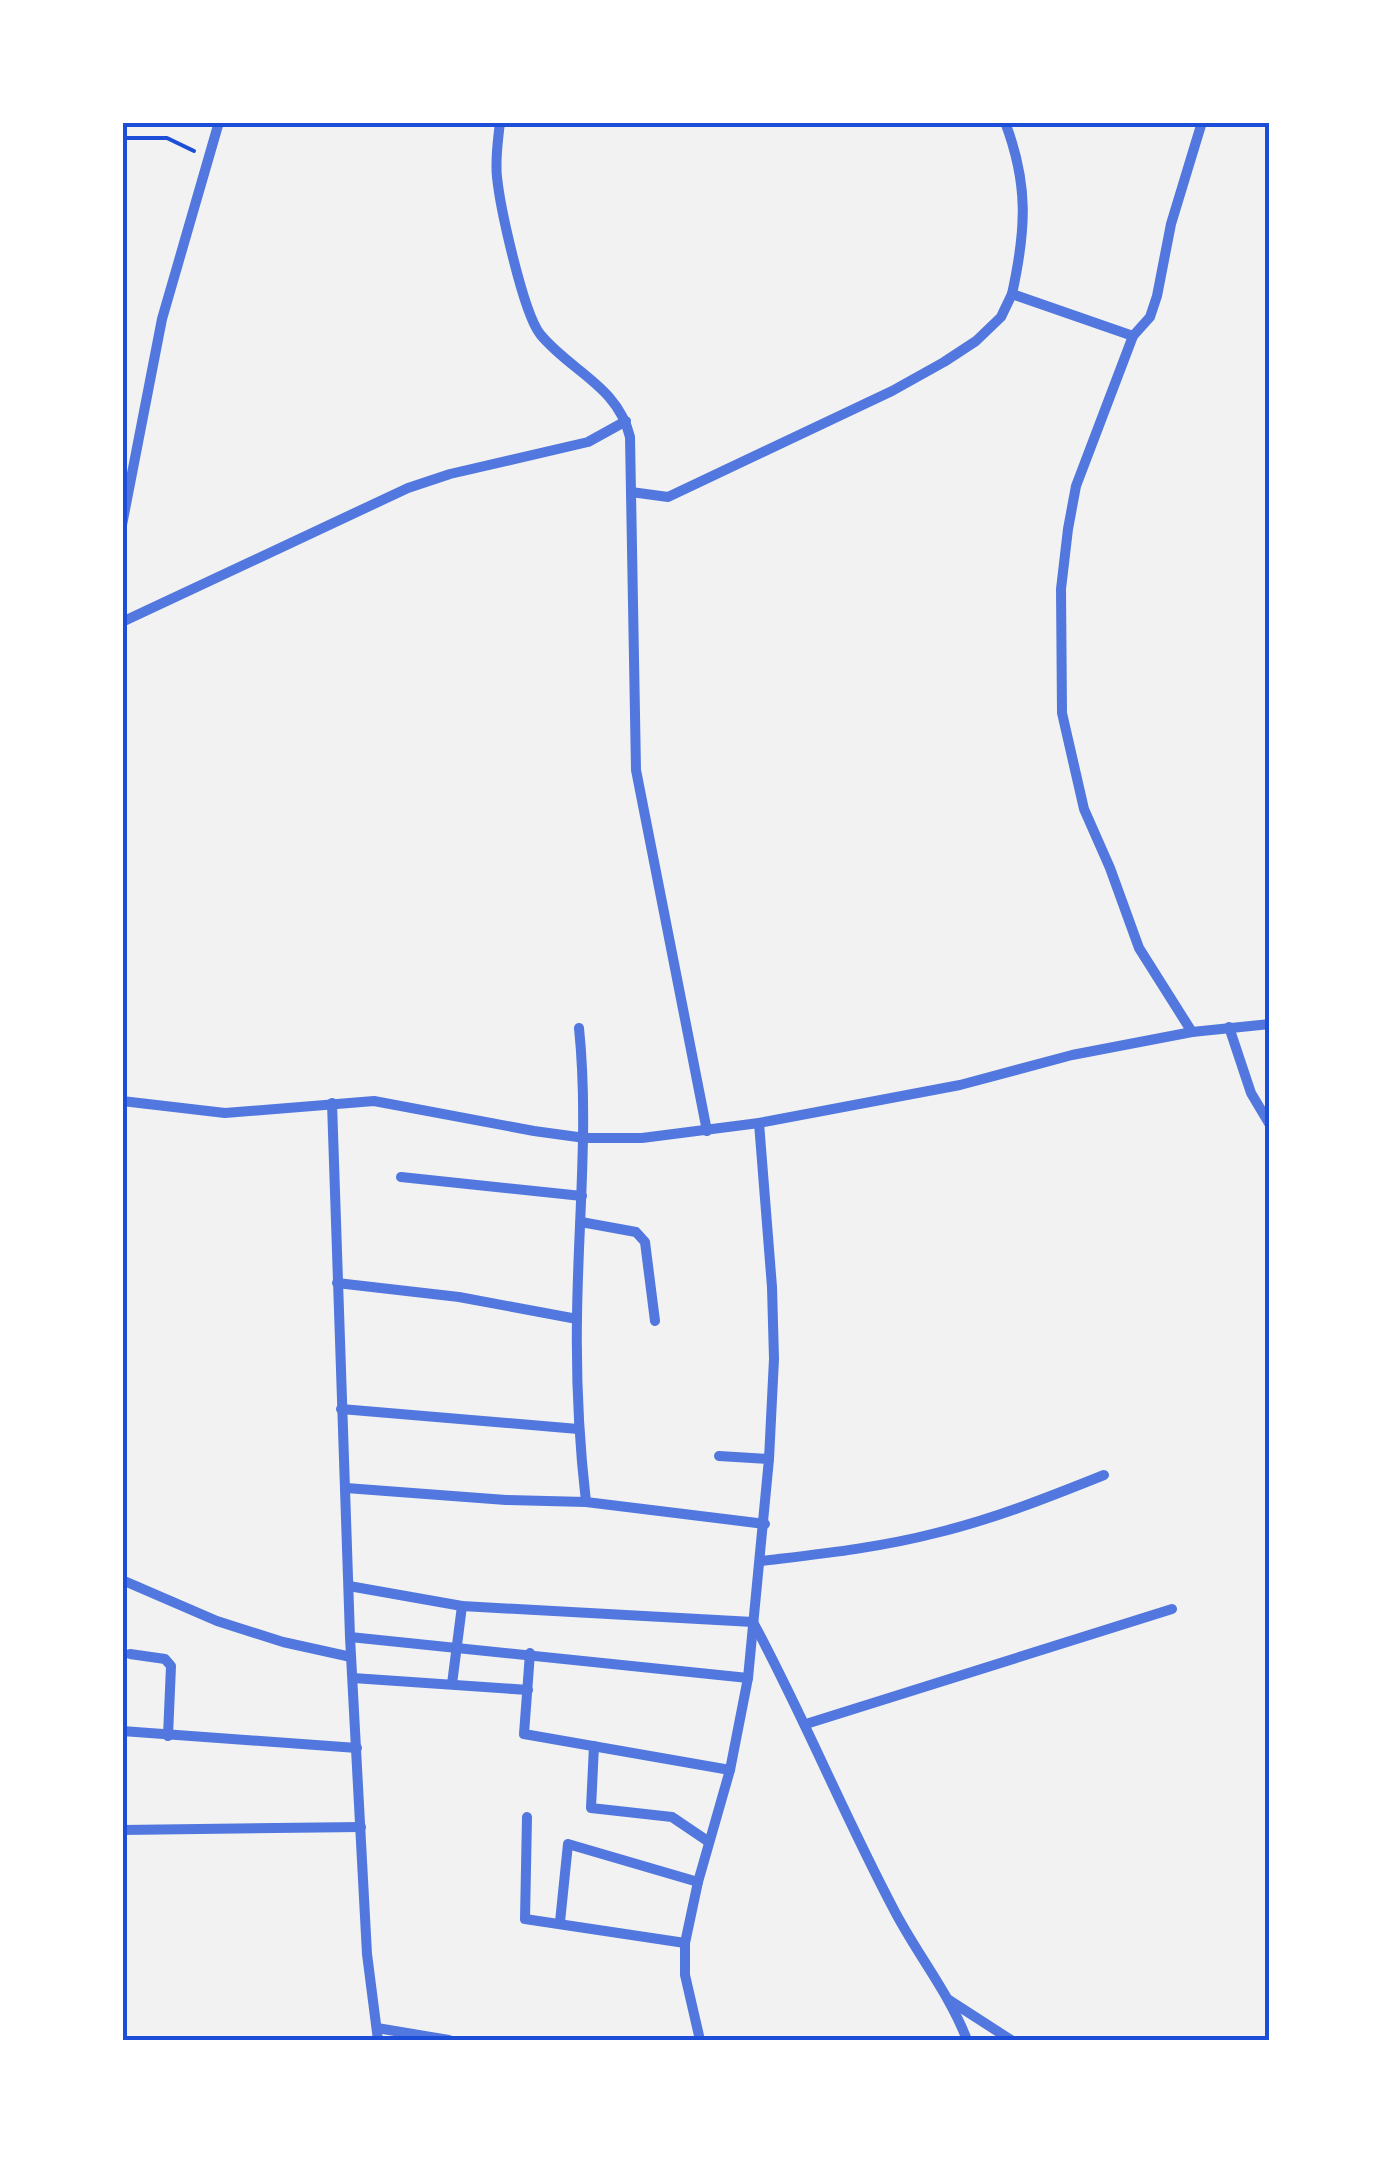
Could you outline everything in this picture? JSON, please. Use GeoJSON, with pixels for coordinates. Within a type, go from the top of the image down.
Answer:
{"type":"FeatureCollection","features":[{"type":"Feature","properties":{"kind":"street"},"geometry":{"type":"LineString","coordinates":[[122,524],[162,319],[218,122]]}},
{"type":"Feature","properties":{"kind":"street"},"geometry":{"type":"LineString","coordinates":[[500,122],[497,178],[534,326],[552,346],[602,386],[626,421],[630,437],[636,770],[707,1131]]}},
{"type":"Feature","properties":{"kind":"street"},"geometry":{"type":"LineString","coordinates":[[631,492],[668,496],[892,391],[976,341],[1001,318],[1012,294],[1023,246],[1024,193],[1017,154],[1005,122]]}},
{"type":"Feature","properties":{"kind":"street"},"geometry":{"type":"LineString","coordinates":[[1192,1032],[1139,948],[1084,809],[1062,713],[1061,589],[1076,486],[1133,336],[1154,306],[1171,224],[1202,122]]}},
{"type":"Feature","properties":{"kind":"street"},"geometry":{"type":"LineString","coordinates":[[1012,294],[1133,336]]}},
{"type":"Feature","properties":{"kind":"street"},"geometry":{"type":"LineString","coordinates":[[122,622],[408,488],[450,474],[588,442],[626,421]]}},
{"type":"Feature","properties":{"kind":"street"},"geometry":{"type":"LineString","coordinates":[[122,1101],[224,1112],[298,1110],[332,1103],[390,1104],[586,1138],[642,1138],[759,1123],[960,1085],[1072,1055],[1192,1032],[1270,1024]]}},
{"type":"Feature","properties":{"kind":"street"},"geometry":{"type":"LineString","coordinates":[[580,1028],[586,1138],[576,1320],[578,1429],[586,1502]]}},
{"type":"Feature","properties":{"kind":"street"},"geometry":{"type":"LineString","coordinates":[[1229,1028],[1251,1094],[1270,1125]]}},
{"type":"Feature","properties":{"kind":"street"},"geometry":{"type":"LineString","coordinates":[[332,1103],[352,1678],[366,1954],[378,2040]]}},
{"type":"Feature","properties":{"kind":"street"},"geometry":{"type":"LineString","coordinates":[[700,2040],[685,1975],[685,1943],[730,1770],[748,1678],[770,1459],[772,1287],[759,1123]]}},
{"type":"Feature","properties":{"kind":"street"},"geometry":{"type":"LineString","coordinates":[[401,1177],[582,1196]]}},
{"type":"Feature","properties":{"kind":"street"},"geometry":{"type":"LineString","coordinates":[[581,1222],[636,1232],[645,1242],[655,1321]]}},
{"type":"Feature","properties":{"kind":"street"},"geometry":{"type":"LineString","coordinates":[[337,1283],[459,1297],[576,1320]]}},
{"type":"Feature","properties":{"kind":"street"},"geometry":{"type":"LineString","coordinates":[[341,1409],[578,1429]]}},
{"type":"Feature","properties":{"kind":"street"},"geometry":{"type":"LineString","coordinates":[[719,1456],[770,1459]]}},
{"type":"Feature","properties":{"kind":"street"},"geometry":{"type":"LineString","coordinates":[[760,1561],[849,1551],[936,1533],[1021,1508],[1104,1475]]}},
{"type":"Feature","properties":{"kind":"street"},"geometry":{"type":"LineString","coordinates":[[346,1488],[446,1497],[586,1502],[765,1524]]}},
{"type":"Feature","properties":{"kind":"street"},"geometry":{"type":"LineString","coordinates":[[122,1580],[217,1621],[283,1642],[351,1657]]}},
{"type":"Feature","properties":{"kind":"street"},"geometry":{"type":"LineString","coordinates":[[349,1586],[462,1606],[753,1622]]}},
{"type":"Feature","properties":{"kind":"street"},"geometry":{"type":"LineString","coordinates":[[452,1684],[462,1606]]}},
{"type":"Feature","properties":{"kind":"street"},"geometry":{"type":"LineString","coordinates":[[806,1724],[1172,1609]]}},
{"type":"Feature","properties":{"kind":"street"},"geometry":{"type":"LineString","coordinates":[[753,1622],[894,1911],[948,1999],[967,2040]]}},
{"type":"Feature","properties":{"kind":"street"},"geometry":{"type":"LineString","coordinates":[[350,1637],[748,1678]]}},
{"type":"Feature","properties":{"kind":"street"},"geometry":{"type":"LineString","coordinates":[[530,1653],[524,1734],[730,1770]]}},
{"type":"Feature","properties":{"kind":"street"},"geometry":{"type":"LineString","coordinates":[[130,1654],[165,1659],[172,1666],[168,1736]]}},
{"type":"Feature","properties":{"kind":"street"},"geometry":{"type":"LineString","coordinates":[[352,1678],[528,1690]]}},
{"type":"Feature","properties":{"kind":"street"},"geometry":{"type":"LineString","coordinates":[[122,1731],[358,1748]]}},
{"type":"Feature","properties":{"kind":"street"},"geometry":{"type":"LineString","coordinates":[[594,1746],[591,1808],[672,1817],[710,1842]]}},
{"type":"Feature","properties":{"kind":"street"},"geometry":{"type":"LineString","coordinates":[[527,1817],[525,1919],[685,1943]]}},
{"type":"Feature","properties":{"kind":"street"},"geometry":{"type":"LineString","coordinates":[[122,1830],[361,1827]]}},
{"type":"Feature","properties":{"kind":"street"},"geometry":{"type":"LineString","coordinates":[[560,1922],[568,1844],[698,1882]]}},
{"type":"Feature","properties":{"kind":"street"},"geometry":{"type":"LineString","coordinates":[[948,1999],[1011,2040]]}},
{"type":"Feature","properties":{"kind":"street"},"geometry":{"type":"LineString","coordinates":[[377,2028],[449,2040]]}},
{"type":"Feature","properties":{"kind":"path"},"geometry":{"type":"LineString","coordinates":[[122,138],[167,138],[182,143],[206,160]]}}]}
